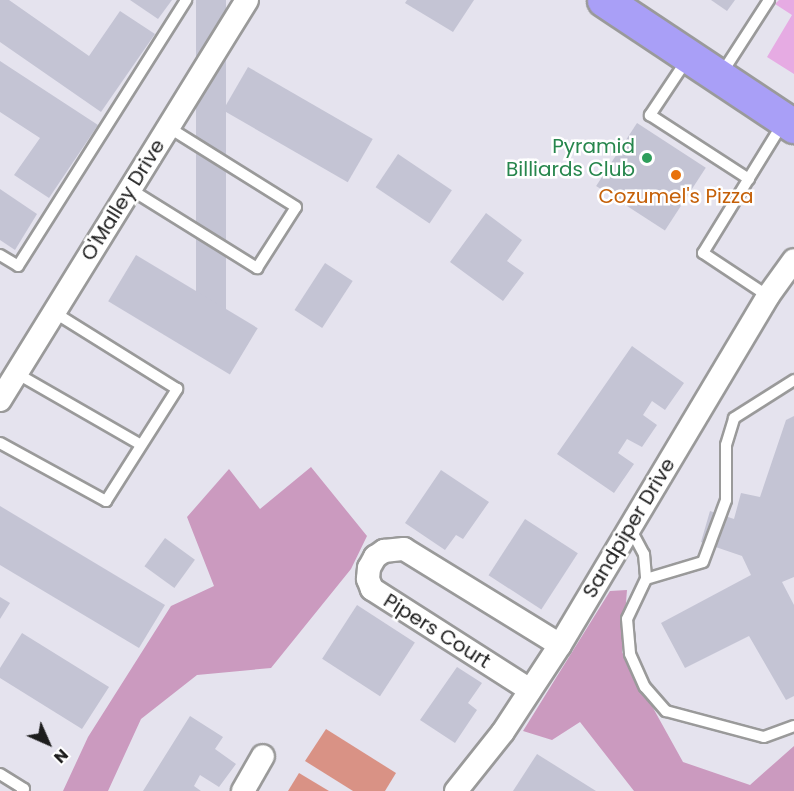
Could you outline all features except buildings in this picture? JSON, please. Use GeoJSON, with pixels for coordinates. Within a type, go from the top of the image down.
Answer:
{"type":"FeatureCollection","features":[{"type":"Feature","properties":{"kind":"main road"},"geometry":{"type":"LineString","coordinates":[[604,0],[789,123]]}},
{"type":"Feature","properties":{"kind":"street","name":"O'Malley Drive"},"geometry":{"type":"LineString","coordinates":[[0,400],[247,0]]}},
{"type":"Feature","properties":{"kind":"street","name":"Sandpiper Drive"},"geometry":{"type":"LineString","coordinates":[[456,791],[503,732],[560,645],[768,296],[794,260]]}},
{"type":"Feature","properties":{"kind":"street","name":"Pipers Court"},"geometry":{"type":"LineString","coordinates":[[530,690],[372,589],[368,579],[369,567],[375,557],[384,550],[404,549],[560,645]]}},
{"type":"Feature","properties":{"kind":"street"},"geometry":{"type":"LineString","coordinates":[[243,791],[263,756]]}},
{"type":"Feature","properties":{"kind":"lane"},"geometry":{"type":"LineString","coordinates":[[0,255],[18,266],[186,0]]}},
{"type":"Feature","properties":{"kind":"lane"},"geometry":{"type":"LineString","coordinates":[[719,76],[769,0]]}},
{"type":"Feature","properties":{"kind":"lane"},"geometry":{"type":"LineString","coordinates":[[689,56],[650,116],[749,179]]}},
{"type":"Feature","properties":{"kind":"lane"},"geometry":{"type":"LineString","coordinates":[[768,296],[703,253],[749,179],[789,123]]}},
{"type":"Feature","properties":{"kind":"lane"},"geometry":{"type":"LineString","coordinates":[[130,189],[257,268],[296,207],[168,127]]}},
{"type":"Feature","properties":{"kind":"lane"},"geometry":{"type":"LineString","coordinates":[[0,443],[106,501],[177,388],[54,312]]}},
{"type":"Feature","properties":{"kind":"lane"},"geometry":{"type":"LineString","coordinates":[[16,374],[141,445]]}},
{"type":"Feature","properties":{"kind":"lane"},"geometry":{"type":"LineString","coordinates":[[646,579],[704,562],[726,500],[726,445],[734,418],[794,380]]}},
{"type":"Feature","properties":{"kind":"lane"},"geometry":{"type":"LineString","coordinates":[[629,527],[644,554],[646,579],[627,619],[630,654],[645,687],[666,711],[764,737],[794,726]]}},
{"type":"Feature","properties":{"kind":"lane"},"geometry":{"type":"LineString","coordinates":[[0,774],[24,789],[22,791]]}},
{"type":"Feature","properties":{"kind":"shaded area"},"geometry":{"type":"Polygon","coordinates":[[[779,0],[794,0],[794,74],[767,57],[792,15],[775,4],[779,0]]]}},
{"type":"Feature","properties":{"kind":"shaded area"},"geometry":{"type":"Polygon","coordinates":[[[311,467],[367,536],[351,569],[271,668],[197,675],[141,719],[108,791],[63,791],[88,737],[171,606],[214,586],[187,517],[229,469],[260,509],[311,467]]]}},
{"type":"Feature","properties":{"kind":"shaded area"},"geometry":{"type":"Polygon","coordinates":[[[627,590],[622,652],[683,762],[750,785],[794,746],[794,791],[634,791],[580,722],[552,740],[523,731],[610,591],[627,590]]]}},
{"type":"Feature","properties":{"kind":"shaded area"},"geometry":{"type":"Polygon","coordinates":[[[326,729],[396,773],[385,791],[353,791],[305,761],[326,729]]]}},
{"type":"Feature","properties":{"kind":"shaded area"},"geometry":{"type":"Polygon","coordinates":[[[299,773],[329,791],[288,791],[299,773]]]}},
{"type":"Feature","properties":{"kind":"place","name":"Pyramid Billiards Club"},"geometry":{"type":"Point","coordinates":[647,158]}},
{"type":"Feature","properties":{"kind":"place","name":"Cozumel's Pizza"},"geometry":{"type":"Point","coordinates":[676,175]}}]}
